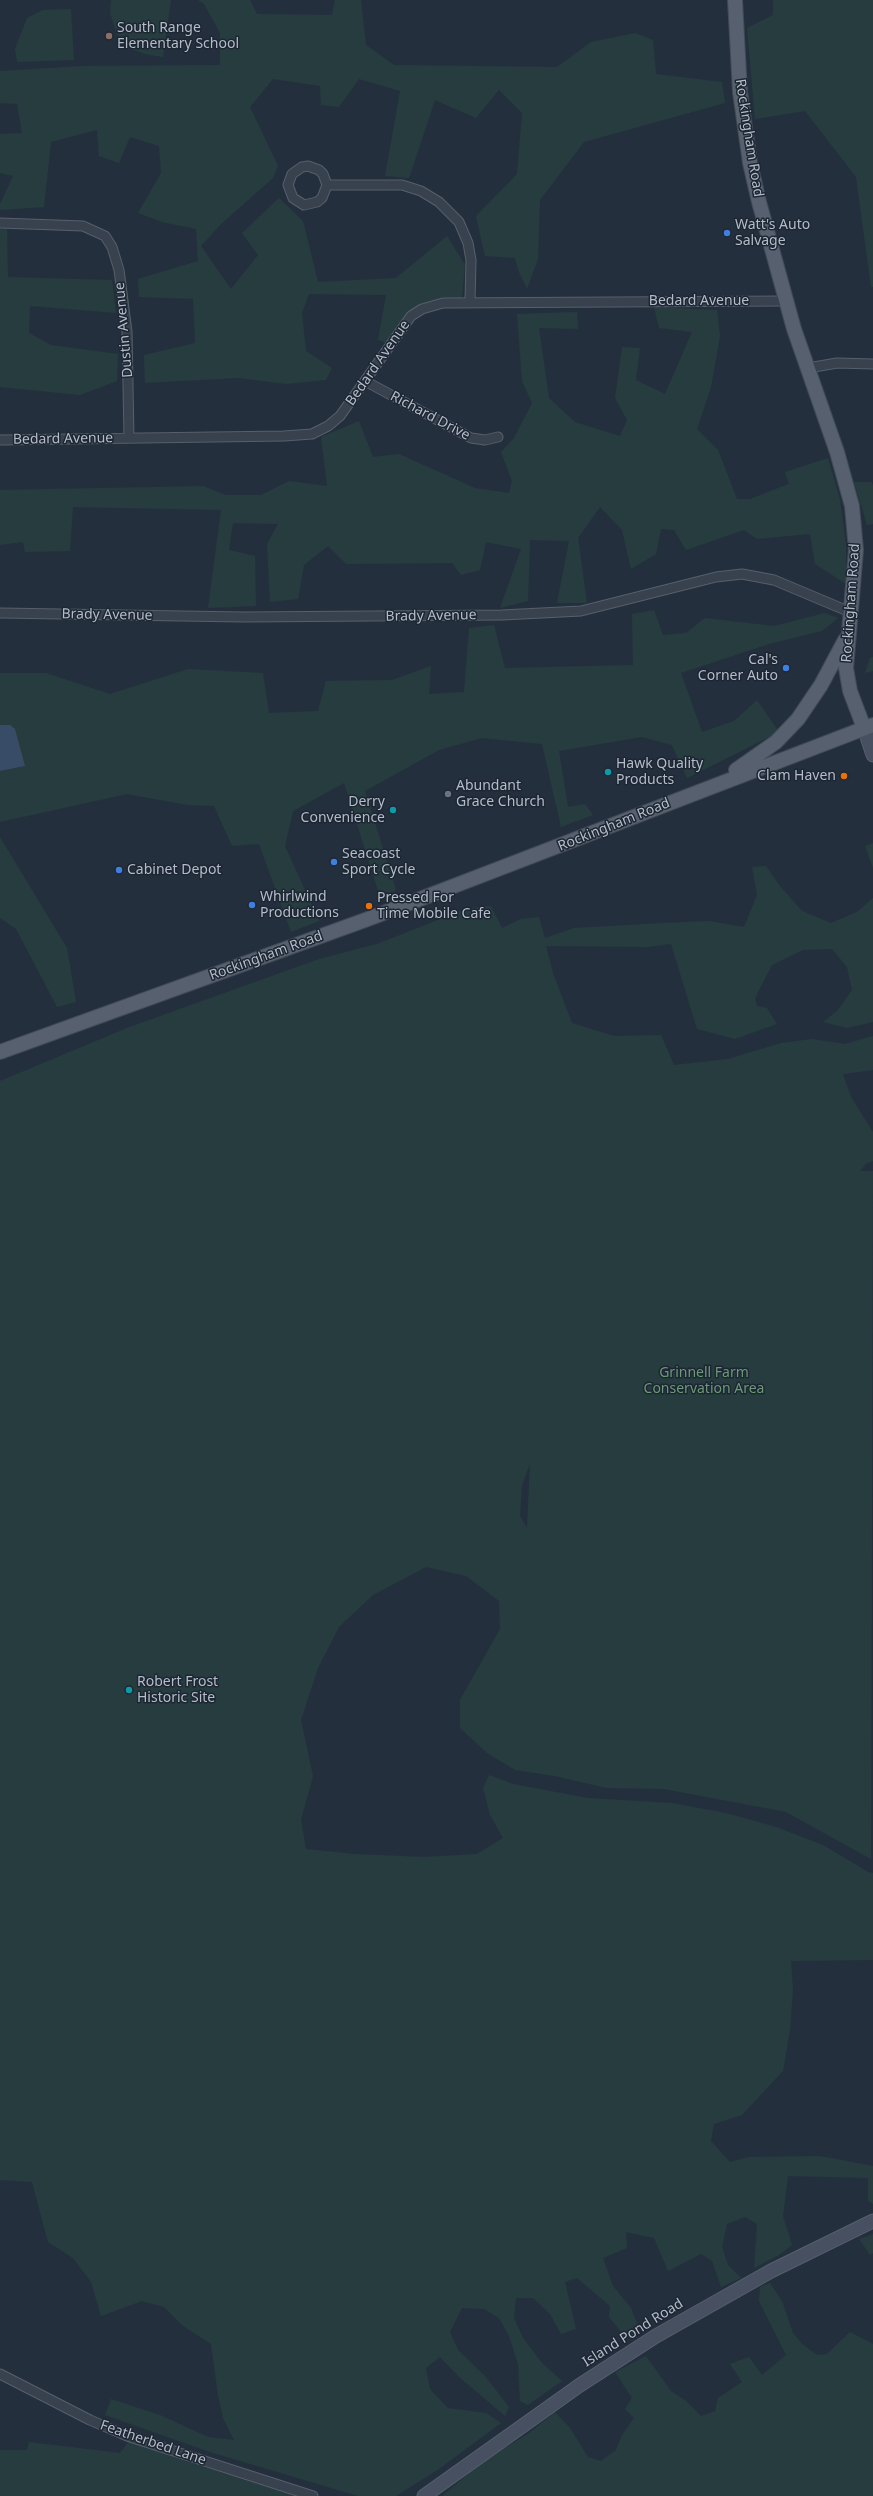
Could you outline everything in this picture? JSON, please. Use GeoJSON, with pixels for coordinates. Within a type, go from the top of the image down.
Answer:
{"type":"FeatureCollection","features":[{"type":"Feature","properties":{"kind":"main road","name":"Rockingham Road"},"geometry":{"type":"LineString","coordinates":[[0,1052],[368,919],[555,848],[708,787],[868,727],[848,680],[847,634],[856,550],[852,506],[839,459],[786,301],[767,235],[750,163],[737,56],[735,0]]}},
{"type":"Feature","properties":{"kind":"main road"},"geometry":{"type":"LineString","coordinates":[[708,787],[763,753],[788,731],[813,699],[847,634]]}},
{"type":"Feature","properties":{"kind":"street"},"geometry":{"type":"LineString","coordinates":[[308,166],[314,167],[323,174],[327,185],[322,198],[317,202],[304,205],[293,198],[288,186],[292,174],[302,167],[308,166]]}},
{"type":"Feature","properties":{"kind":"street"},"geometry":{"type":"LineString","coordinates":[[327,185],[402,185],[421,191],[439,202],[458,222],[468,243],[471,260],[470,302]]}},
{"type":"Feature","properties":{"kind":"street","name":"Dustin Avenue"},"geometry":{"type":"LineString","coordinates":[[0,223],[83,226],[105,236],[112,247],[119,270],[126,325],[129,438]]}},
{"type":"Feature","properties":{"kind":"street","name":"Bedard Avenue"},"geometry":{"type":"LineString","coordinates":[[0,440],[284,436],[312,434],[328,426],[340,416],[411,316],[422,309],[433,306],[470,302],[786,301]]}},
{"type":"Feature","properties":{"kind":"street"},"geometry":{"type":"LineString","coordinates":[[808,368],[837,363],[873,364]]}},
{"type":"Feature","properties":{"kind":"street","name":"Richard Drive"},"geometry":{"type":"LineString","coordinates":[[365,381],[471,438],[485,440],[498,438]]}},
{"type":"Feature","properties":{"kind":"street","name":"Brady Avenue"},"geometry":{"type":"LineString","coordinates":[[0,613],[243,618],[502,615],[581,612],[733,574],[774,580],[850,612]]}},
{"type":"Feature","properties":{"kind":"street"},"geometry":{"type":"LineString","coordinates":[[868,727],[873,755]]}},
{"type":"Feature","properties":{"kind":"street","name":"Island Pond Road"},"geometry":{"type":"LineString","coordinates":[[424,2496],[580,2385],[628,2353],[751,2282],[873,2221]]}},
{"type":"Feature","properties":{"kind":"street","name":"Featherbed Lane"},"geometry":{"type":"LineString","coordinates":[[0,2374],[90,2420],[127,2436],[313,2496]]}},
{"type":"Feature","properties":{"kind":"green space"},"geometry":{"type":"Polygon","coordinates":[[[111,0],[171,0],[163,57],[145,54],[128,48],[117,34],[110,13],[111,0]]]}},
{"type":"Feature","properties":{"kind":"green space"},"geometry":{"type":"Polygon","coordinates":[[[198,0],[250,0],[257,14],[332,15],[335,0],[361,0],[366,45],[394,65],[557,67],[591,42],[635,33],[653,40],[656,74],[722,82],[725,103],[584,142],[540,200],[538,259],[527,289],[518,270],[515,258],[485,256],[476,216],[517,174],[522,113],[499,90],[476,118],[435,100],[409,178],[385,176],[400,91],[359,79],[339,107],[321,105],[320,86],[273,79],[250,107],[278,166],[273,178],[220,225],[201,246],[231,289],[258,255],[242,233],[279,198],[303,221],[318,282],[396,278],[447,236],[465,265],[462,297],[408,311],[386,343],[378,340],[386,295],[309,294],[302,313],[306,351],[332,368],[326,380],[286,384],[238,378],[145,383],[144,355],[195,343],[193,299],[139,297],[138,279],[198,261],[196,229],[162,222],[138,213],[161,173],[159,146],[130,137],[119,163],[99,156],[97,130],[51,142],[44,207],[0,210],[0,204],[13,176],[0,173],[0,134],[22,133],[17,104],[0,103],[0,71],[82,66],[220,65],[220,33],[204,4],[198,0]]]}},
{"type":"Feature","properties":{"kind":"green space"},"geometry":{"type":"Polygon","coordinates":[[[773,0],[873,0],[873,287],[871,287],[856,177],[805,111],[755,119],[747,28],[773,15],[773,0]]]}},
{"type":"Feature","properties":{"kind":"green space"},"geometry":{"type":"Polygon","coordinates":[[[71,9],[74,60],[17,62],[15,49],[27,18],[43,10],[71,9]]]}},
{"type":"Feature","properties":{"kind":"green space"},"geometry":{"type":"Polygon","coordinates":[[[0,229],[7,229],[8,277],[112,280],[116,313],[30,306],[29,333],[51,345],[118,354],[117,381],[80,395],[0,387],[0,229]]]}},
{"type":"Feature","properties":{"kind":"green space"},"geometry":{"type":"Polygon","coordinates":[[[654,307],[717,310],[720,336],[711,387],[697,429],[718,450],[737,499],[750,499],[789,484],[785,472],[828,458],[840,500],[846,545],[846,584],[815,564],[810,534],[757,539],[744,530],[686,550],[674,530],[661,529],[656,554],[631,569],[622,530],[600,507],[578,538],[587,603],[557,603],[569,541],[530,540],[528,601],[500,608],[521,549],[486,542],[480,570],[461,575],[452,563],[346,564],[328,546],[304,565],[298,599],[270,602],[267,544],[278,524],[233,523],[229,550],[255,556],[256,606],[208,608],[221,510],[73,507],[70,551],[25,552],[23,542],[0,545],[0,490],[203,486],[226,495],[261,495],[289,481],[327,486],[321,437],[359,421],[373,457],[399,454],[475,488],[509,493],[512,481],[501,452],[514,438],[532,403],[522,381],[517,314],[577,312],[578,329],[539,328],[549,398],[575,422],[620,436],[627,420],[615,398],[622,347],[640,348],[636,380],[665,394],[692,332],[659,328],[654,307]]]}},
{"type":"Feature","properties":{"kind":"green space"},"geometry":{"type":"Polygon","coordinates":[[[854,482],[871,482],[873,485],[873,524],[867,525],[854,482]]]}},
{"type":"Feature","properties":{"kind":"green space"},"geometry":{"type":"Polygon","coordinates":[[[654,610],[663,635],[686,633],[705,618],[774,626],[825,613],[838,618],[822,631],[769,644],[681,673],[702,732],[734,721],[757,700],[779,732],[687,778],[672,745],[642,737],[559,751],[568,807],[585,804],[593,815],[561,827],[542,744],[482,738],[439,750],[365,791],[396,890],[381,900],[344,783],[293,811],[285,846],[319,921],[291,932],[259,844],[232,846],[214,806],[188,805],[127,794],[0,822],[0,771],[25,766],[10,725],[0,725],[0,673],[46,673],[110,694],[188,669],[263,673],[269,713],[318,711],[326,681],[392,680],[431,666],[429,694],[464,692],[469,628],[494,625],[505,668],[633,665],[632,614],[654,610]]]}},
{"type":"Feature","properties":{"kind":"green space"},"geometry":{"type":"Polygon","coordinates":[[[873,657],[873,671],[865,673],[870,658],[873,657]]]}},
{"type":"Feature","properties":{"kind":"green space"},"geometry":{"type":"Polygon","coordinates":[[[0,837],[67,948],[76,1002],[57,1007],[16,929],[0,918],[0,837]]]}},
{"type":"Feature","properties":{"kind":"green space"},"geometry":{"type":"Polygon","coordinates":[[[873,843],[873,868],[865,846],[873,843]]]}},
{"type":"Feature","properties":{"kind":"green space","name":"Grinnell Farm Conservation Area"},"geometry":{"type":"Polygon","coordinates":[[[766,866],[780,886],[802,911],[831,923],[857,912],[873,898],[873,1022],[847,1028],[823,1022],[838,1010],[852,990],[847,967],[832,949],[803,950],[772,965],[755,998],[757,1006],[767,1008],[777,1024],[735,1039],[697,1029],[671,944],[648,947],[546,946],[553,973],[572,1023],[614,1036],[661,1035],[674,1065],[728,1059],[781,1043],[812,1039],[845,1044],[873,1036],[873,1070],[843,1074],[851,1097],[873,1132],[873,1161],[867,1163],[860,1171],[873,1171],[871,1859],[786,1812],[664,1789],[606,1788],[555,1776],[515,1770],[487,1753],[460,1728],[460,1700],[500,1629],[499,1601],[466,1576],[426,1567],[373,1595],[339,1627],[318,1668],[301,1720],[313,1776],[301,1820],[306,1849],[355,1854],[424,1857],[477,1854],[503,1838],[490,1815],[483,1788],[489,1775],[513,1784],[588,1798],[672,1803],[726,1813],[776,1827],[823,1845],[868,1872],[873,1873],[873,1960],[791,1961],[793,1989],[790,2030],[783,2071],[742,2115],[714,2124],[711,2141],[730,2162],[749,2157],[820,2156],[873,2166],[873,2204],[868,2201],[868,2178],[788,2176],[783,2216],[792,2245],[779,2255],[754,2268],[757,2224],[745,2217],[727,2224],[722,2247],[728,2265],[741,2278],[721,2287],[712,2261],[701,2254],[668,2271],[654,2238],[626,2232],[627,2248],[603,2258],[613,2286],[631,2308],[640,2331],[626,2338],[609,2317],[610,2306],[577,2278],[565,2282],[576,2329],[561,2334],[550,2314],[533,2298],[516,2298],[514,2318],[523,2338],[542,2363],[562,2381],[528,2405],[520,2401],[518,2364],[509,2336],[499,2318],[484,2309],[462,2308],[450,2332],[458,2350],[485,2376],[509,2407],[505,2416],[458,2376],[440,2357],[426,2368],[430,2389],[448,2408],[486,2413],[501,2423],[439,2469],[396,2496],[358,2496],[210,2452],[105,2415],[111,2399],[160,2415],[208,2437],[234,2440],[223,2418],[218,2395],[211,2344],[183,2326],[164,2307],[142,2301],[101,2316],[91,2282],[73,2258],[48,2242],[32,2182],[0,2180],[0,1081],[127,1028],[319,959],[377,944],[468,908],[491,906],[502,928],[521,919],[539,917],[545,938],[574,928],[663,923],[709,921],[744,927],[757,895],[752,867],[766,866]],[[530,1464],[522,1485],[520,1516],[527,1528],[530,1464]]]}},
{"type":"Feature","properties":{"kind":"green space"},"geometry":{"type":"Polygon","coordinates":[[[873,2234],[873,2253],[870,2255],[859,2239],[873,2234]]]}},
{"type":"Feature","properties":{"kind":"green space"},"geometry":{"type":"Polygon","coordinates":[[[770,2283],[782,2301],[793,2333],[802,2344],[817,2355],[827,2354],[850,2332],[873,2344],[873,2496],[442,2496],[489,2457],[528,2434],[555,2412],[570,2428],[588,2457],[601,2461],[616,2450],[622,2435],[634,2418],[625,2409],[632,2398],[615,2372],[646,2356],[671,2391],[685,2400],[701,2416],[715,2411],[718,2398],[742,2382],[730,2364],[749,2357],[762,2375],[786,2355],[759,2301],[760,2287],[770,2283]]]}},
{"type":"Feature","properties":{"kind":"green space"},"geometry":{"type":"Polygon","coordinates":[[[129,2441],[179,2459],[296,2496],[0,2496],[0,2450],[27,2450],[29,2442],[120,2453],[129,2441]]]}},
{"type":"Feature","properties":{"kind":"water"},"geometry":{"type":"Polygon","coordinates":[[[0,725],[10,725],[15,729],[25,766],[0,771],[0,725]]]}},
{"type":"Feature","properties":{"kind":"place","name":"South Range Elementary School"},"geometry":{"type":"Point","coordinates":[109,36]}},
{"type":"Feature","properties":{"kind":"place","name":"Watt's Auto Salvage"},"geometry":{"type":"Point","coordinates":[727,233]}},
{"type":"Feature","properties":{"kind":"place","name":"Cal's Corner Auto"},"geometry":{"type":"Point","coordinates":[786,668]}},
{"type":"Feature","properties":{"kind":"place","name":"Hawk Quality Products"},"geometry":{"type":"Point","coordinates":[608,772]}},
{"type":"Feature","properties":{"kind":"place","name":"Clam Haven"},"geometry":{"type":"Point","coordinates":[844,776]}},
{"type":"Feature","properties":{"kind":"place","name":"Abundant Grace Church"},"geometry":{"type":"Point","coordinates":[448,794]}},
{"type":"Feature","properties":{"kind":"place","name":"Derry Convenience"},"geometry":{"type":"Point","coordinates":[393,810]}},
{"type":"Feature","properties":{"kind":"place","name":"Seacoast Sport Cycle"},"geometry":{"type":"Point","coordinates":[334,862]}},
{"type":"Feature","properties":{"kind":"place","name":"Cabinet Depot"},"geometry":{"type":"Point","coordinates":[119,870]}},
{"type":"Feature","properties":{"kind":"place","name":"Whirlwind Productions"},"geometry":{"type":"Point","coordinates":[252,905]}},
{"type":"Feature","properties":{"kind":"place","name":"Pressed For Time Mobile Cafe"},"geometry":{"type":"Point","coordinates":[369,906]}},
{"type":"Feature","properties":{"kind":"place","name":"Robert Frost Historic Site"},"geometry":{"type":"Point","coordinates":[129,1690]}}]}
